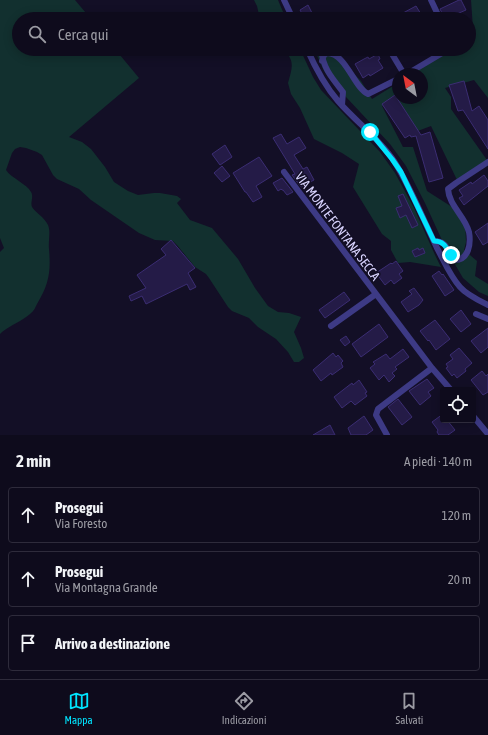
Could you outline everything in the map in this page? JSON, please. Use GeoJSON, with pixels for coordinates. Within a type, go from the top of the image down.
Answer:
{"type":"FeatureCollection","features":[{"type":"Feature","properties":{"kind":"street"},"geometry":{"type":"LineString","coordinates":[[284,0],[290,12]]}},
{"type":"Feature","properties":{"kind":"street"},"geometry":{"type":"LineString","coordinates":[[431,0],[437,12]]}},
{"type":"Feature","properties":{"kind":"street"},"geometry":{"type":"LineString","coordinates":[[311,56],[326,84],[342,105],[370,132],[392,159],[409,187],[446,267],[461,288],[488,305]]}},
{"type":"Feature","properties":{"kind":"street"},"geometry":{"type":"LineString","coordinates":[[322,56],[322,61],[328,73],[343,92],[342,105]]}},
{"type":"Feature","properties":{"kind":"street"},"geometry":{"type":"LineString","coordinates":[[322,61],[324,56]]}},
{"type":"Feature","properties":{"kind":"street"},"geometry":{"type":"LineString","coordinates":[[335,56],[347,68],[365,93],[368,94],[392,82]]}},
{"type":"Feature","properties":{"kind":"street"},"geometry":{"type":"LineString","coordinates":[[393,56],[400,68]]}},
{"type":"Feature","properties":{"kind":"street"},"geometry":{"type":"LineString","coordinates":[[417,68],[437,56]]}},
{"type":"Feature","properties":{"kind":"street"},"geometry":{"type":"LineString","coordinates":[[434,241],[440,241],[444,244],[455,260],[459,260],[467,254],[469,232],[449,197],[448,189],[488,162]]}},
{"type":"Feature","properties":{"kind":"street","name":"VIA MONTE FONTANA SECCA"},"geometry":{"type":"LineString","coordinates":[[284,172],[448,387]]}},
{"type":"Feature","properties":{"kind":"street","name":"VIA MONTE FONTANA SECCA"},"geometry":{"type":"LineString","coordinates":[[331,326],[376,294]]}},
{"type":"Feature","properties":{"kind":"street"},"geometry":{"type":"LineString","coordinates":[[476,314],[488,319]]}},
{"type":"Feature","properties":{"kind":"street"},"geometry":{"type":"LineString","coordinates":[[387,435],[376,415],[378,409],[432,368]]}},
{"type":"Feature","properties":{"kind":"street"},"geometry":{"type":"LineString","coordinates":[[476,420],[488,434]]}},
{"type":"Feature","properties":{"kind":"green space"},"geometry":{"type":"Polygon","coordinates":[[[0,0],[75,0],[85,12],[12,12],[12,56],[121,56],[139,78],[69,137],[82,142],[91,149],[114,182],[128,191],[138,195],[160,193],[177,196],[181,199],[177,203],[190,220],[212,228],[238,259],[255,288],[268,306],[278,312],[289,313],[301,317],[294,332],[304,358],[299,362],[294,362],[288,352],[276,339],[258,327],[249,318],[232,311],[206,274],[195,267],[173,241],[155,240],[139,233],[91,200],[79,189],[57,179],[53,175],[42,155],[26,148],[20,147],[15,149],[6,170],[11,176],[29,189],[32,196],[32,207],[48,225],[50,257],[49,271],[47,284],[33,311],[0,334],[0,252],[4,248],[0,238],[0,0]]]}},
{"type":"Feature","properties":{"kind":"green space"},"geometry":{"type":"Polygon","coordinates":[[[254,0],[278,0],[283,12],[258,12],[254,0]]]}},
{"type":"Feature","properties":{"kind":"green space"},"geometry":{"type":"Polygon","coordinates":[[[471,0],[488,0],[488,98],[474,80],[445,88],[451,97],[451,109],[487,160],[458,182],[431,126],[415,132],[399,104],[428,104],[428,68],[421,68],[440,56],[476,56],[476,12],[472,12],[471,0]]]}},
{"type":"Feature","properties":{"kind":"green space"},"geometry":{"type":"Polygon","coordinates":[[[288,56],[303,56],[321,90],[380,152],[395,173],[414,208],[441,267],[410,262],[398,263],[391,250],[391,241],[382,234],[353,187],[359,164],[342,153],[314,139],[300,108],[291,94],[288,83],[292,64],[288,56]]]}},
{"type":"Feature","properties":{"kind":"green space"},"geometry":{"type":"Polygon","coordinates":[[[317,56],[337,56],[361,81],[372,99],[392,87],[392,100],[382,106],[403,147],[413,147],[427,191],[452,207],[465,219],[466,242],[464,250],[477,261],[475,276],[488,284],[488,296],[479,292],[463,278],[446,249],[406,166],[390,144],[332,82],[324,71],[317,56]]]}},
{"type":"Feature","properties":{"kind":"building"},"geometry":{"type":"Polygon","coordinates":[[[461,0],[466,10],[461,12],[442,12],[440,9],[461,0]]]}},
{"type":"Feature","properties":{"kind":"building"},"geometry":{"type":"Polygon","coordinates":[[[308,5],[312,12],[301,12],[300,10],[308,5]]]}},
{"type":"Feature","properties":{"kind":"building"},"geometry":{"type":"Polygon","coordinates":[[[416,6],[420,12],[405,12],[416,6]]]}},
{"type":"Feature","properties":{"kind":"building"},"geometry":{"type":"Polygon","coordinates":[[[374,56],[379,56],[380,59],[378,60],[383,68],[370,76],[369,74],[363,78],[355,64],[368,57],[369,59],[374,56]]]}},
{"type":"Feature","properties":{"kind":"building"},"geometry":{"type":"Polygon","coordinates":[[[464,81],[472,111],[479,106],[488,120],[488,149],[463,110],[458,111],[449,85],[464,81]]]}},
{"type":"Feature","properties":{"kind":"building"},"geometry":{"type":"Polygon","coordinates":[[[392,97],[392,104],[401,104],[421,135],[430,132],[443,178],[429,182],[416,136],[411,137],[410,135],[405,138],[382,104],[392,97]]]}},
{"type":"Feature","properties":{"kind":"building"},"geometry":{"type":"Polygon","coordinates":[[[281,134],[287,144],[299,137],[306,148],[294,155],[303,169],[307,167],[314,180],[301,187],[292,175],[295,174],[273,138],[281,134]]]}},
{"type":"Feature","properties":{"kind":"building"},"geometry":{"type":"Polygon","coordinates":[[[225,145],[232,157],[220,165],[212,154],[225,145]]]}},
{"type":"Feature","properties":{"kind":"building"},"geometry":{"type":"Polygon","coordinates":[[[259,157],[272,176],[256,186],[262,197],[253,202],[233,173],[259,157]]]}},
{"type":"Feature","properties":{"kind":"building"},"geometry":{"type":"Polygon","coordinates":[[[222,166],[230,176],[222,182],[214,173],[222,166]]]}},
{"type":"Feature","properties":{"kind":"building"},"geometry":{"type":"Polygon","coordinates":[[[484,175],[488,181],[488,186],[464,205],[459,198],[463,196],[459,190],[471,182],[472,184],[484,175]]]}},
{"type":"Feature","properties":{"kind":"building"},"geometry":{"type":"Polygon","coordinates":[[[282,178],[293,192],[287,195],[281,189],[278,191],[273,183],[282,178]]]}},
{"type":"Feature","properties":{"kind":"building"},"geometry":{"type":"Polygon","coordinates":[[[403,194],[418,225],[412,228],[406,215],[400,218],[396,208],[402,206],[398,196],[403,194]]]}},
{"type":"Feature","properties":{"kind":"building"},"geometry":{"type":"Polygon","coordinates":[[[488,223],[488,242],[483,245],[475,232],[488,223]]]}},
{"type":"Feature","properties":{"kind":"building"},"geometry":{"type":"Polygon","coordinates":[[[171,240],[195,268],[188,273],[196,287],[190,290],[187,284],[146,304],[142,296],[131,301],[129,296],[146,288],[137,275],[166,255],[161,249],[171,240]]]}},
{"type":"Feature","properties":{"kind":"building"},"geometry":{"type":"Polygon","coordinates":[[[418,248],[419,250],[423,248],[425,253],[415,257],[412,251],[418,248]]]}},
{"type":"Feature","properties":{"kind":"building"},"geometry":{"type":"Polygon","coordinates":[[[396,261],[403,271],[399,274],[402,278],[394,284],[391,280],[385,285],[376,273],[396,261]]]}},
{"type":"Feature","properties":{"kind":"building"},"geometry":{"type":"Polygon","coordinates":[[[439,271],[442,275],[443,274],[454,290],[445,296],[432,276],[439,271]]]}},
{"type":"Feature","properties":{"kind":"building"},"geometry":{"type":"Polygon","coordinates":[[[414,288],[423,300],[419,305],[408,312],[401,302],[412,294],[409,291],[414,288]]]}},
{"type":"Feature","properties":{"kind":"building"},"geometry":{"type":"Polygon","coordinates":[[[344,292],[350,300],[325,318],[319,310],[344,292]]]}},
{"type":"Feature","properties":{"kind":"building"},"geometry":{"type":"Polygon","coordinates":[[[461,310],[471,324],[461,332],[450,319],[461,310]]]}},
{"type":"Feature","properties":{"kind":"building"},"geometry":{"type":"Polygon","coordinates":[[[435,320],[450,339],[436,350],[420,331],[435,320]]]}},
{"type":"Feature","properties":{"kind":"building"},"geometry":{"type":"Polygon","coordinates":[[[379,324],[388,337],[361,357],[352,344],[379,324]]]}},
{"type":"Feature","properties":{"kind":"building"},"geometry":{"type":"Polygon","coordinates":[[[488,328],[488,347],[481,353],[471,341],[488,328]]]}},
{"type":"Feature","properties":{"kind":"building"},"geometry":{"type":"Polygon","coordinates":[[[346,336],[350,342],[345,346],[340,340],[346,336]]]}},
{"type":"Feature","properties":{"kind":"building"},"geometry":{"type":"Polygon","coordinates":[[[459,348],[472,363],[465,369],[466,371],[457,378],[454,374],[452,376],[446,368],[448,367],[446,364],[453,359],[450,355],[459,348]]]}},
{"type":"Feature","properties":{"kind":"building"},"geometry":{"type":"Polygon","coordinates":[[[403,349],[409,357],[395,367],[397,369],[392,373],[395,376],[389,382],[384,375],[379,380],[370,368],[375,364],[373,362],[386,354],[390,359],[403,349]]]}},
{"type":"Feature","properties":{"kind":"building"},"geometry":{"type":"Polygon","coordinates":[[[333,353],[336,357],[338,355],[343,361],[341,363],[343,367],[332,375],[331,373],[321,381],[313,370],[333,353]]]}},
{"type":"Feature","properties":{"kind":"building"},"geometry":{"type":"Polygon","coordinates":[[[482,371],[486,376],[488,374],[488,392],[483,395],[471,380],[482,371]]]}},
{"type":"Feature","properties":{"kind":"building"},"geometry":{"type":"Polygon","coordinates":[[[427,379],[434,388],[428,392],[431,396],[420,405],[409,391],[427,379]]]}},
{"type":"Feature","properties":{"kind":"building"},"geometry":{"type":"Polygon","coordinates":[[[359,380],[367,392],[365,393],[367,396],[355,405],[351,401],[342,408],[334,397],[352,383],[353,385],[359,380]]]}},
{"type":"Feature","properties":{"kind":"building"},"geometry":{"type":"Polygon","coordinates":[[[398,399],[412,417],[402,425],[388,407],[398,399]]]}},
{"type":"Feature","properties":{"kind":"building"},"geometry":{"type":"Polygon","coordinates":[[[364,416],[373,430],[366,435],[351,435],[348,428],[364,416]]]}},
{"type":"Feature","properties":{"kind":"building"},"geometry":{"type":"Polygon","coordinates":[[[440,416],[440,423],[449,423],[455,430],[448,435],[439,435],[437,432],[438,430],[432,422],[440,416]]]}},
{"type":"Feature","properties":{"kind":"building"},"geometry":{"type":"Polygon","coordinates":[[[330,425],[335,435],[313,435],[330,425]]]}},
{"type":"Feature","properties":{"kind":"route"},"geometry":{"type":"LineString","coordinates":[[370,132],[401,172],[434,241],[440,241],[444,244],[451,255]]}}]}
